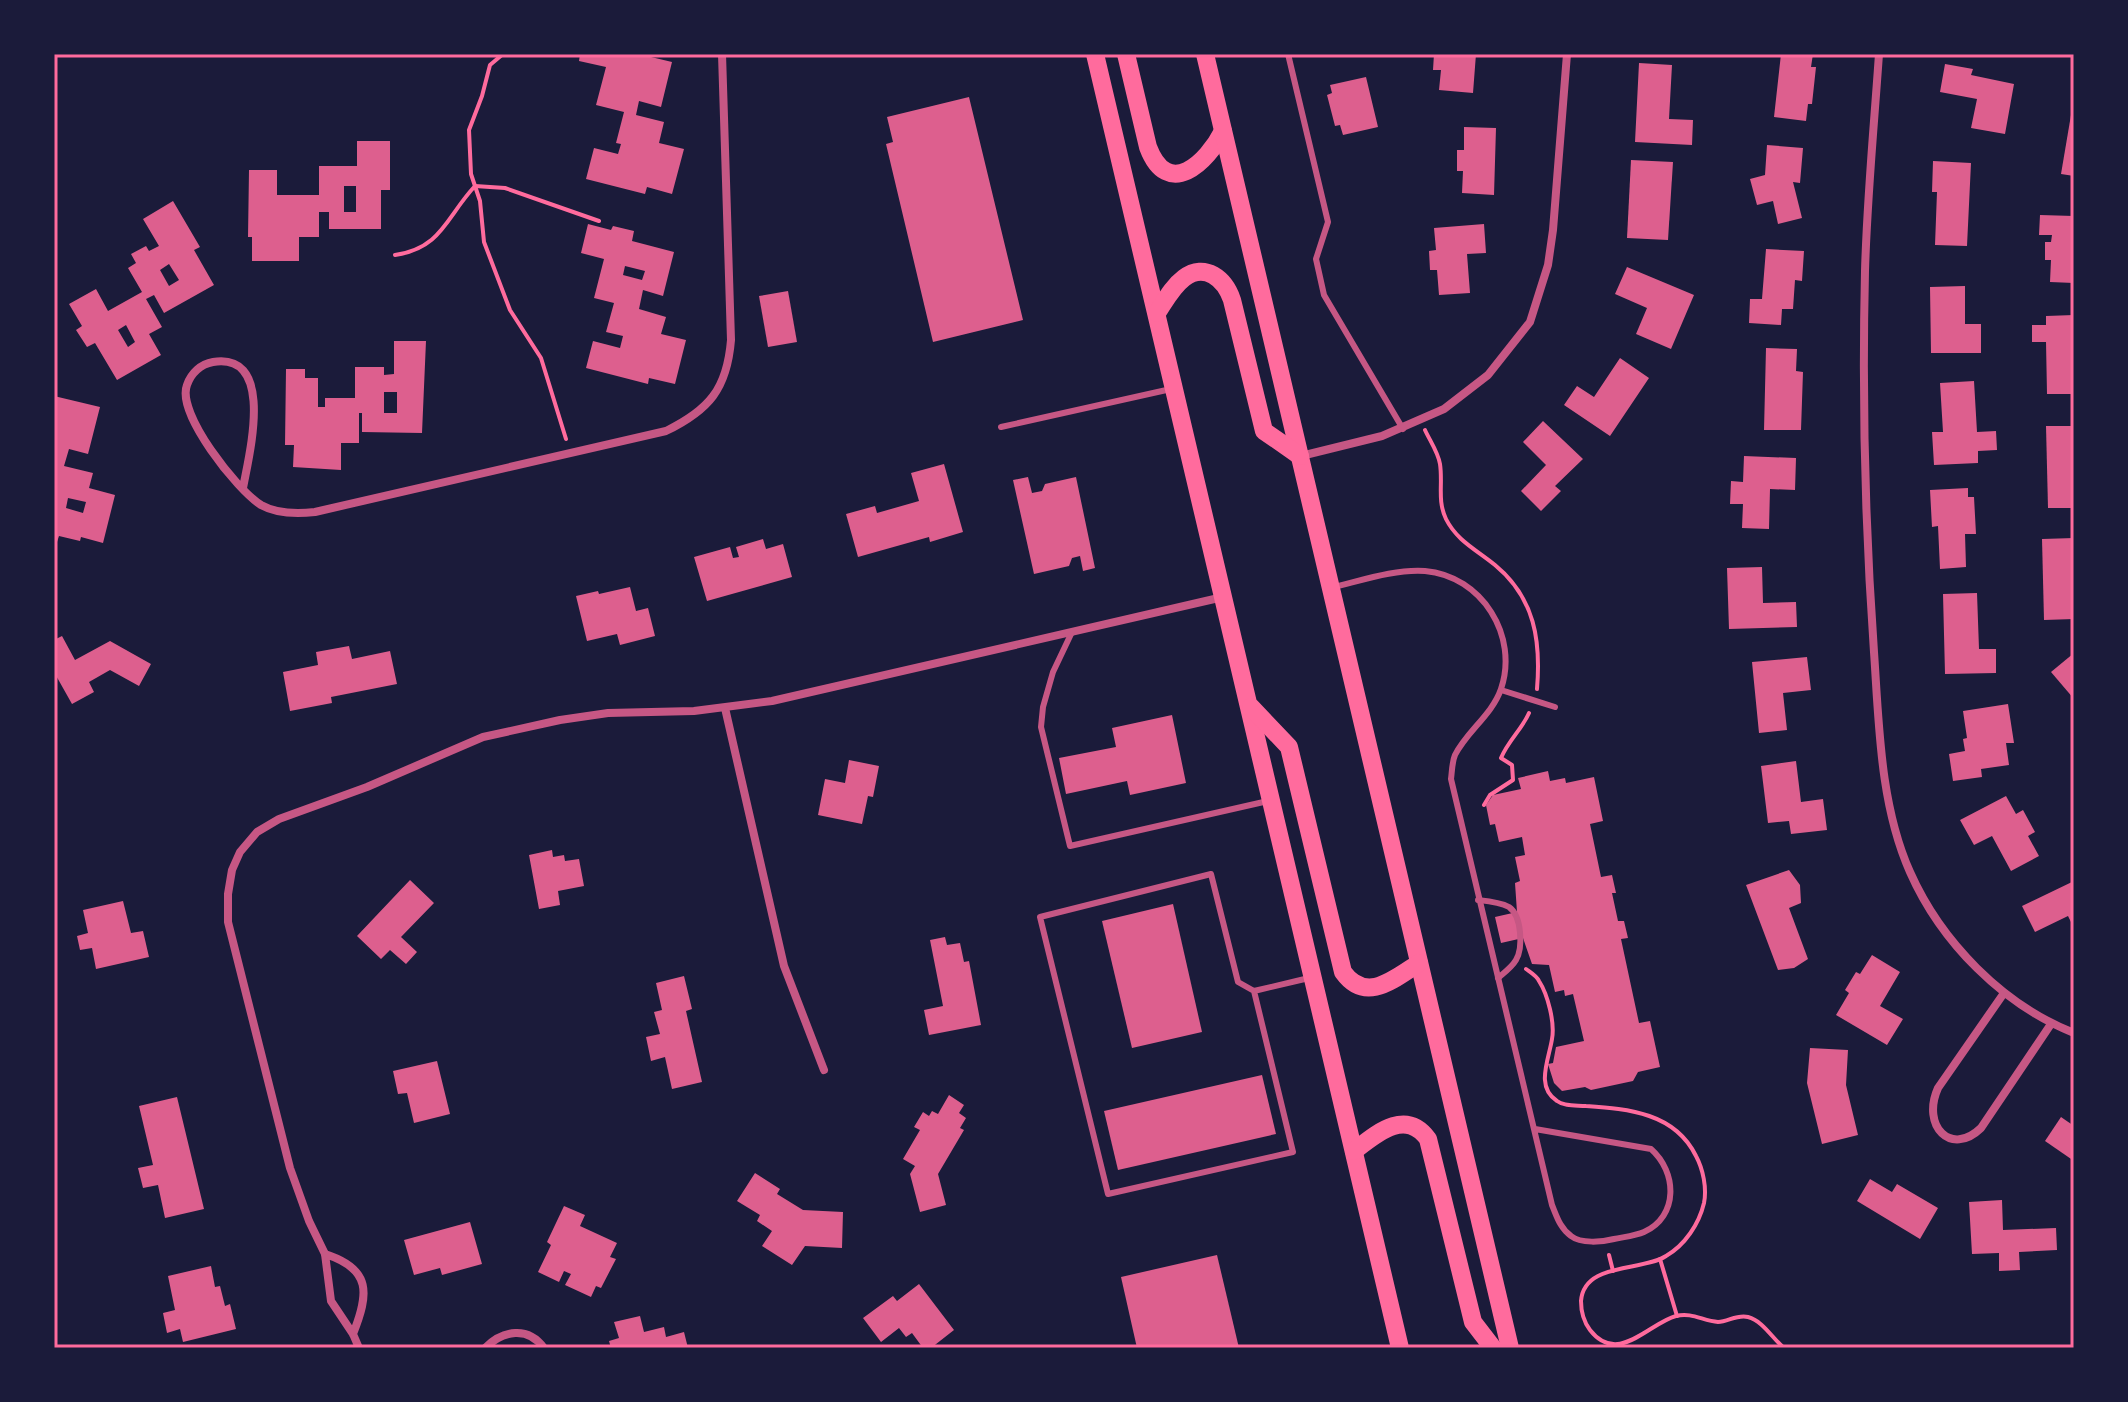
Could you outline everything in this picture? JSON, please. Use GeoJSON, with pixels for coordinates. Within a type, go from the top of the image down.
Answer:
{"type":"FeatureCollection","features":[{"type":"Feature","properties":{"kind":"highway"},"geometry":{"type":"LineString","coordinates":[[1095,54],[1400,1348]]}},
{"type":"Feature","properties":{"kind":"highway"},"geometry":{"type":"LineString","coordinates":[[1126,54],[1148,147],[1153,161],[1163,170],[1184,173],[1195,167],[1213,151],[1223,131]]}},
{"type":"Feature","properties":{"kind":"highway"},"geometry":{"type":"LineString","coordinates":[[1205,54],[1510,1348]]}},
{"type":"Feature","properties":{"kind":"highway"},"geometry":{"type":"LineString","coordinates":[[1157,313],[1183,278],[1202,272],[1219,278],[1228,287],[1232,300],[1264,431],[1300,456]]}},
{"type":"Feature","properties":{"kind":"highway"},"geometry":{"type":"LineString","coordinates":[[1249,705],[1289,747],[1343,972],[1355,985],[1377,988],[1419,963]]}},
{"type":"Feature","properties":{"kind":"highway"},"geometry":{"type":"LineString","coordinates":[[1354,1151],[1384,1129],[1400,1124],[1415,1127],[1428,1139],[1473,1322],[1493,1348]]}},
{"type":"Feature","properties":{"kind":"street"},"geometry":{"type":"LineString","coordinates":[[243,488],[254,390],[247,375],[235,365],[211,362],[194,372],[188,381],[186,406],[215,454],[243,488],[263,506],[287,513],[305,513],[666,431],[707,406],[720,388],[729,364],[731,328],[722,54]]}},
{"type":"Feature","properties":{"kind":"street"},"geometry":{"type":"LineString","coordinates":[[1300,456],[1403,429],[1444,409],[1488,375],[1530,322],[1545,280],[1553,230],[1567,54]]}},
{"type":"Feature","properties":{"kind":"street"},"geometry":{"type":"LineString","coordinates":[[1879,54],[1865,269],[1868,574],[1886,775],[1897,836],[1920,895],[1978,970],[2004,993],[2051,1024],[2074,1033]]}},
{"type":"Feature","properties":{"kind":"street"},"geometry":{"type":"LineString","coordinates":[[359,1348],[331,1301],[325,1254],[290,1168],[228,922],[232,870],[240,852],[257,832],[279,819],[367,787],[483,737],[547,722],[608,713],[725,708],[850,684],[1224,597]]}},
{"type":"Feature","properties":{"kind":"street"},"geometry":{"type":"LineString","coordinates":[[725,708],[784,966],[824,1070]]}},
{"type":"Feature","properties":{"kind":"street"},"geometry":{"type":"LineString","coordinates":[[2004,993],[1932,1101],[1932,1114],[1940,1132],[1948,1137],[1967,1137],[1981,1128],[2051,1024]]}},
{"type":"Feature","properties":{"kind":"street"},"geometry":{"type":"LineString","coordinates":[[325,1254],[355,1268],[360,1276],[364,1306],[353,1334]]}},
{"type":"Feature","properties":{"kind":"street"},"geometry":{"type":"LineString","coordinates":[[485,1348],[498,1337],[517,1332],[529,1334],[544,1348]]}},
{"type":"Feature","properties":{"kind":"lane"},"geometry":{"type":"LineString","coordinates":[[1288,54],[1328,222],[1316,259],[1324,295],[1403,429]]}},
{"type":"Feature","properties":{"kind":"lane"},"geometry":{"type":"LineString","coordinates":[[1001,427],[1174,388]]}},
{"type":"Feature","properties":{"kind":"lane"},"geometry":{"type":"LineString","coordinates":[[1331,588],[1402,572],[1428,571],[1452,579],[1478,594],[1496,616],[1505,646],[1506,668],[1501,690],[1455,756],[1451,779],[1552,1205],[1560,1226],[1574,1239],[1602,1242],[1643,1233],[1667,1212],[1671,1191],[1667,1171],[1660,1157],[1651,1149],[1535,1129]]}},
{"type":"Feature","properties":{"kind":"lane"},"geometry":{"type":"LineString","coordinates":[[1072,632],[1053,672],[1041,727],[1070,846],[1271,800]]}},
{"type":"Feature","properties":{"kind":"lane"},"geometry":{"type":"LineString","coordinates":[[1501,690],[1555,707]]}},
{"type":"Feature","properties":{"kind":"lane"},"geometry":{"type":"LineString","coordinates":[[1254,991],[1293,1152],[1108,1194],[1040,917],[1211,874],[1238,982],[1254,991],[1313,977]]}},
{"type":"Feature","properties":{"kind":"lane"},"geometry":{"type":"LineString","coordinates":[[1478,900],[1499,903],[1513,911],[1521,943],[1515,962],[1498,978]]}},
{"type":"Feature","properties":{"kind":"path"},"geometry":{"type":"LineString","coordinates":[[503,54],[490,65],[469,130],[471,174],[480,201],[484,242],[510,310],[541,358],[570,453]]}},
{"type":"Feature","properties":{"kind":"path"},"geometry":{"type":"LineString","coordinates":[[395,255],[420,249],[435,239],[457,204],[475,186],[505,188],[599,221]]}},
{"type":"Feature","properties":{"kind":"path"},"geometry":{"type":"LineString","coordinates":[[1515,962],[1538,978],[1550,1011],[1553,1037],[1545,1067],[1545,1083],[1556,1101],[1564,1105],[1639,1111],[1667,1122],[1683,1135],[1700,1162],[1705,1194],[1696,1223],[1677,1249],[1660,1259],[1598,1276],[1585,1287],[1581,1311],[1592,1332],[1614,1343],[1637,1339],[1677,1316],[1694,1316],[1717,1322],[1749,1317],[1760,1323],[1784,1348]]}},
{"type":"Feature","properties":{"kind":"path"},"geometry":{"type":"LineString","coordinates":[[1660,1259],[1677,1316]]}},
{"type":"Feature","properties":{"kind":"building"},"geometry":{"type":"Polygon","coordinates":[[[580,54],[651,54],[651,57],[672,62],[661,107],[639,101],[636,115],[664,122],[659,143],[684,149],[672,194],[647,187],[645,194],[586,179],[594,148],[618,154],[621,144],[616,143],[624,112],[596,105],[606,67],[579,61],[580,54]]]}},
{"type":"Feature","properties":{"kind":"building"},"geometry":{"type":"Polygon","coordinates":[[[1434,54],[1476,54],[1473,93],[1439,90],[1441,70],[1433,70],[1434,54]]]}},
{"type":"Feature","properties":{"kind":"building"},"geometry":{"type":"Polygon","coordinates":[[[1781,54],[1813,54],[1811,67],[1816,67],[1812,104],[1808,104],[1806,121],[1774,117],[1781,54]]]}},
{"type":"Feature","properties":{"kind":"building"},"geometry":{"type":"Polygon","coordinates":[[[1639,63],[1672,65],[1669,119],[1693,120],[1692,145],[1635,142],[1639,63]]]}},
{"type":"Feature","properties":{"kind":"building"},"geometry":{"type":"Polygon","coordinates":[[[1945,64],[1973,69],[1971,75],[2014,84],[2005,134],[1971,128],[1977,99],[1940,92],[1945,64]]]}},
{"type":"Feature","properties":{"kind":"building"},"geometry":{"type":"Polygon","coordinates":[[[1366,77],[1378,127],[1343,135],[1340,125],[1335,126],[1327,95],[1332,93],[1330,85],[1366,77]]]}},
{"type":"Feature","properties":{"kind":"building"},"geometry":{"type":"Polygon","coordinates":[[[969,97],[1023,320],[933,342],[886,144],[893,142],[887,117],[969,97]]]}},
{"type":"Feature","properties":{"kind":"building"},"geometry":{"type":"Polygon","coordinates":[[[2074,109],[2074,176],[2061,174],[2074,109]]]}},
{"type":"Feature","properties":{"kind":"building"},"geometry":{"type":"Polygon","coordinates":[[[1464,127],[1496,128],[1494,195],[1462,193],[1463,171],[1457,171],[1457,150],[1464,150],[1464,127]]]}},
{"type":"Feature","properties":{"kind":"building"},"geometry":{"type":"Polygon","coordinates":[[[357,141],[390,141],[390,190],[381,190],[381,229],[329,229],[329,212],[319,212],[319,237],[299,237],[299,261],[252,261],[252,237],[248,237],[249,170],[277,170],[277,195],[319,195],[319,166],[357,166],[357,141]],[[344,186],[344,212],[356,212],[356,186],[344,186]]]}},
{"type":"Feature","properties":{"kind":"building"},"geometry":{"type":"Polygon","coordinates":[[[1767,145],[1803,148],[1800,183],[1793,182],[1802,218],[1778,224],[1773,201],[1757,205],[1750,179],[1765,175],[1767,145]]]}},
{"type":"Feature","properties":{"kind":"building"},"geometry":{"type":"Polygon","coordinates":[[[1631,160],[1673,162],[1668,240],[1627,238],[1631,160]]]}},
{"type":"Feature","properties":{"kind":"building"},"geometry":{"type":"Polygon","coordinates":[[[1933,161],[1971,163],[1967,246],[1935,245],[1937,192],[1932,192],[1933,161]]]}},
{"type":"Feature","properties":{"kind":"building"},"geometry":{"type":"Polygon","coordinates":[[[173,201],[200,247],[194,250],[214,285],[164,313],[154,295],[146,299],[162,327],[149,334],[161,355],[117,380],[95,343],[87,347],[76,330],[82,326],[69,304],[96,289],[108,311],[142,292],[128,268],[136,263],[131,254],[146,246],[149,251],[159,246],[143,219],[173,201]],[[169,264],[160,270],[169,286],[179,280],[169,264]],[[126,325],[118,330],[128,347],[135,342],[126,325]]]}},
{"type":"Feature","properties":{"kind":"building"},"geometry":{"type":"Polygon","coordinates":[[[2040,215],[2074,216],[2074,283],[2050,282],[2051,260],[2045,260],[2045,242],[2051,242],[2052,235],[2039,235],[2040,215]]]}},
{"type":"Feature","properties":{"kind":"building"},"geometry":{"type":"Polygon","coordinates":[[[588,224],[611,230],[613,226],[634,231],[632,241],[674,252],[663,296],[643,290],[639,309],[666,317],[661,334],[686,340],[675,384],[649,378],[648,384],[586,368],[593,341],[620,348],[623,336],[606,332],[614,303],[594,298],[604,259],[581,253],[588,224]],[[625,266],[623,275],[642,280],[645,271],[625,266]]]}},
{"type":"Feature","properties":{"kind":"building"},"geometry":{"type":"Polygon","coordinates":[[[1484,224],[1486,253],[1467,254],[1470,293],[1439,295],[1437,270],[1430,270],[1429,251],[1436,250],[1434,228],[1484,224]]]}},
{"type":"Feature","properties":{"kind":"building"},"geometry":{"type":"Polygon","coordinates":[[[1766,249],[1804,251],[1802,281],[1795,280],[1793,309],[1782,309],[1781,325],[1749,323],[1750,299],[1762,299],[1766,249]]]}},
{"type":"Feature","properties":{"kind":"building"},"geometry":{"type":"Polygon","coordinates":[[[1627,267],[1694,295],[1671,349],[1636,334],[1647,308],[1615,294],[1627,267]]]}},
{"type":"Feature","properties":{"kind":"building"},"geometry":{"type":"Polygon","coordinates":[[[1965,286],[1965,324],[1981,324],[1981,353],[1931,353],[1930,287],[1965,286]]]}},
{"type":"Feature","properties":{"kind":"building"},"geometry":{"type":"Polygon","coordinates":[[[788,291],[797,342],[768,347],[759,296],[788,291]]]}},
{"type":"Feature","properties":{"kind":"building"},"geometry":{"type":"Polygon","coordinates":[[[2074,315],[2074,394],[2047,394],[2046,342],[2032,342],[2032,325],[2046,325],[2046,316],[2074,315]]]}},
{"type":"Feature","properties":{"kind":"building"},"geometry":{"type":"Polygon","coordinates":[[[394,341],[426,341],[422,433],[362,432],[362,413],[359,413],[359,443],[341,443],[341,470],[293,467],[294,445],[285,445],[286,369],[305,369],[305,378],[318,378],[318,407],[325,407],[325,398],[355,398],[355,367],[384,367],[384,375],[394,374],[394,341]],[[384,392],[384,413],[397,413],[397,392],[384,392]]]}},
{"type":"Feature","properties":{"kind":"building"},"geometry":{"type":"Polygon","coordinates":[[[1766,348],[1797,349],[1796,371],[1803,372],[1801,430],[1764,430],[1766,348]]]}},
{"type":"Feature","properties":{"kind":"building"},"geometry":{"type":"Polygon","coordinates":[[[1620,358],[1649,378],[1610,436],[1564,405],[1577,386],[1594,397],[1620,358]]]}},
{"type":"Feature","properties":{"kind":"building"},"geometry":{"type":"Polygon","coordinates":[[[1974,381],[1977,432],[1996,431],[1997,450],[1978,451],[1978,463],[1934,465],[1932,432],[1943,432],[1940,383],[1974,381]]]}},
{"type":"Feature","properties":{"kind":"building"},"geometry":{"type":"Polygon","coordinates":[[[54,396],[100,407],[88,454],[69,449],[64,466],[93,473],[89,488],[115,495],[103,543],[81,537],[80,541],[59,536],[54,542],[54,396]],[[68,498],[66,508],[83,513],[86,502],[68,498]]]}},
{"type":"Feature","properties":{"kind":"building"},"geometry":{"type":"Polygon","coordinates":[[[1543,421],[1583,459],[1555,486],[1561,491],[1541,511],[1521,491],[1546,465],[1523,442],[1543,421]]]}},
{"type":"Feature","properties":{"kind":"building"},"geometry":{"type":"Polygon","coordinates":[[[2046,426],[2074,426],[2074,508],[2048,508],[2046,426]]]}},
{"type":"Feature","properties":{"kind":"building"},"geometry":{"type":"Polygon","coordinates":[[[1744,456],[1796,458],[1795,490],[1770,489],[1769,529],[1742,528],[1743,504],[1730,504],[1731,481],[1743,482],[1744,456]]]}},
{"type":"Feature","properties":{"kind":"building"},"geometry":{"type":"Polygon","coordinates":[[[944,464],[963,532],[930,542],[929,537],[858,557],[846,514],[875,506],[877,513],[919,501],[911,473],[944,464]]]}},
{"type":"Feature","properties":{"kind":"building"},"geometry":{"type":"Polygon","coordinates":[[[1028,477],[1032,493],[1042,491],[1045,484],[1076,477],[1095,568],[1083,571],[1080,556],[1072,558],[1069,566],[1034,574],[1013,480],[1028,477]]]}},
{"type":"Feature","properties":{"kind":"building"},"geometry":{"type":"Polygon","coordinates":[[[1968,488],[1968,497],[1974,497],[1976,534],[1965,534],[1966,567],[1940,569],[1938,526],[1932,527],[1930,490],[1968,488]]]}},
{"type":"Feature","properties":{"kind":"building"},"geometry":{"type":"Polygon","coordinates":[[[2074,538],[2074,619],[2044,620],[2042,539],[2074,538]]]}},
{"type":"Feature","properties":{"kind":"building"},"geometry":{"type":"Polygon","coordinates":[[[763,539],[766,549],[783,544],[792,577],[707,601],[694,557],[730,547],[733,558],[739,557],[736,547],[763,539]]]}},
{"type":"Feature","properties":{"kind":"building"},"geometry":{"type":"Polygon","coordinates":[[[1762,567],[1763,603],[1796,602],[1797,627],[1729,629],[1727,568],[1762,567]]]}},
{"type":"Feature","properties":{"kind":"building"},"geometry":{"type":"Polygon","coordinates":[[[630,587],[636,611],[648,608],[655,636],[620,645],[617,634],[587,641],[576,596],[630,587]]]}},
{"type":"Feature","properties":{"kind":"building"},"geometry":{"type":"Polygon","coordinates":[[[1977,593],[1979,649],[1996,649],[1996,673],[1945,674],[1943,594],[1977,593]]]}},
{"type":"Feature","properties":{"kind":"building"},"geometry":{"type":"Polygon","coordinates":[[[62,636],[75,660],[110,641],[151,664],[139,686],[110,670],[89,682],[94,692],[72,704],[54,672],[54,640],[62,636]]]}},
{"type":"Feature","properties":{"kind":"building"},"geometry":{"type":"Polygon","coordinates":[[[349,646],[352,659],[390,651],[397,684],[331,697],[332,703],[290,711],[283,672],[318,665],[316,652],[349,646]]]}},
{"type":"Feature","properties":{"kind":"building"},"geometry":{"type":"Polygon","coordinates":[[[2074,653],[2074,699],[2051,672],[2074,653]]]}},
{"type":"Feature","properties":{"kind":"building"},"geometry":{"type":"Polygon","coordinates":[[[1807,657],[1811,690],[1783,693],[1787,730],[1759,733],[1752,662],[1807,657]]]}},
{"type":"Feature","properties":{"kind":"building"},"geometry":{"type":"Polygon","coordinates":[[[2008,704],[2014,743],[2006,743],[2009,765],[1981,769],[1982,777],[1953,781],[1949,754],[1965,751],[1963,739],[1967,738],[1963,711],[2008,704]]]}},
{"type":"Feature","properties":{"kind":"building"},"geometry":{"type":"Polygon","coordinates":[[[1172,715],[1186,783],[1130,795],[1127,781],[1066,794],[1059,758],[1116,747],[1112,728],[1172,715]]]}},
{"type":"Feature","properties":{"kind":"building"},"geometry":{"type":"Polygon","coordinates":[[[849,760],[879,766],[873,797],[868,796],[862,824],[818,815],[825,779],[845,783],[849,760]]]}},
{"type":"Feature","properties":{"kind":"building"},"geometry":{"type":"Polygon","coordinates":[[[1796,761],[1801,802],[1823,799],[1827,830],[1791,834],[1789,821],[1768,823],[1761,766],[1796,761]]]}},
{"type":"Feature","properties":{"kind":"building"},"geometry":{"type":"Polygon","coordinates":[[[1548,771],[1550,781],[1565,778],[1566,783],[1594,777],[1603,821],[1590,824],[1601,877],[1612,875],[1618,921],[1624,921],[1628,938],[1621,939],[1639,1023],[1650,1021],[1660,1067],[1638,1072],[1633,1081],[1591,1090],[1585,1087],[1562,1091],[1554,1083],[1548,1064],[1553,1063],[1556,1047],[1584,1041],[1573,994],[1565,996],[1564,990],[1555,992],[1549,965],[1532,964],[1523,938],[1501,943],[1495,917],[1517,912],[1515,883],[1520,881],[1515,857],[1525,855],[1522,837],[1499,842],[1495,824],[1490,825],[1486,805],[1493,795],[1521,789],[1518,778],[1548,771]]]}},
{"type":"Feature","properties":{"kind":"building"},"geometry":{"type":"Polygon","coordinates":[[[2006,796],[2016,814],[2023,810],[2035,832],[2028,836],[2039,856],[2011,871],[1992,836],[1974,845],[1960,820],[2006,796]]]}},
{"type":"Feature","properties":{"kind":"building"},"geometry":{"type":"Polygon","coordinates":[[[552,850],[553,857],[564,855],[565,861],[579,859],[584,886],[558,891],[560,905],[539,909],[529,855],[552,850]]]}},
{"type":"Feature","properties":{"kind":"building"},"geometry":{"type":"Polygon","coordinates":[[[1789,870],[1800,885],[1801,903],[1789,908],[1808,959],[1794,968],[1778,970],[1746,885],[1789,870]]]}},
{"type":"Feature","properties":{"kind":"building"},"geometry":{"type":"Polygon","coordinates":[[[410,880],[434,903],[401,937],[417,952],[406,964],[390,950],[381,959],[357,936],[410,880]]]}},
{"type":"Feature","properties":{"kind":"building"},"geometry":{"type":"Polygon","coordinates":[[[2074,881],[2074,928],[2068,916],[2035,932],[2022,906],[2074,881]]]}},
{"type":"Feature","properties":{"kind":"building"},"geometry":{"type":"Polygon","coordinates":[[[123,901],[131,933],[143,931],[149,957],[96,969],[92,948],[80,950],[77,936],[88,933],[83,910],[123,901]]]}},
{"type":"Feature","properties":{"kind":"building"},"geometry":{"type":"Polygon","coordinates":[[[1173,904],[1202,1032],[1132,1048],[1102,921],[1173,904]]]}},
{"type":"Feature","properties":{"kind":"building"},"geometry":{"type":"Polygon","coordinates":[[[945,937],[947,945],[960,943],[964,962],[969,961],[981,1025],[929,1035],[924,1010],[943,1006],[930,940],[945,937]]]}},
{"type":"Feature","properties":{"kind":"building"},"geometry":{"type":"Polygon","coordinates":[[[1872,955],[1900,972],[1880,1006],[1903,1019],[1887,1045],[1836,1015],[1849,993],[1845,990],[1872,955]]]}},
{"type":"Feature","properties":{"kind":"building"},"geometry":{"type":"Polygon","coordinates":[[[684,976],[692,1009],[686,1011],[702,1082],[672,1089],[665,1057],[651,1061],[646,1037],[660,1034],[654,1012],[662,1010],[656,983],[684,976]]]}},
{"type":"Feature","properties":{"kind":"building"},"geometry":{"type":"Polygon","coordinates":[[[1810,1048],[1848,1050],[1846,1085],[1858,1135],[1822,1144],[1807,1083],[1810,1048]]]}},
{"type":"Feature","properties":{"kind":"building"},"geometry":{"type":"Polygon","coordinates":[[[437,1061],[450,1114],[414,1123],[407,1093],[398,1094],[393,1071],[437,1061]]]}},
{"type":"Feature","properties":{"kind":"building"},"geometry":{"type":"Polygon","coordinates":[[[1262,1075],[1276,1134],[1118,1170],[1104,1111],[1262,1075]]]}},
{"type":"Feature","properties":{"kind":"building"},"geometry":{"type":"Polygon","coordinates":[[[949,1095],[964,1105],[959,1113],[966,1118],[960,1128],[964,1130],[938,1174],[946,1205],[920,1212],[910,1174],[915,1166],[903,1159],[920,1130],[914,1127],[923,1112],[929,1116],[932,1111],[938,1114],[949,1095]]]}},
{"type":"Feature","properties":{"kind":"building"},"geometry":{"type":"Polygon","coordinates":[[[177,1097],[204,1209],[165,1218],[158,1185],[143,1188],[138,1168],[153,1165],[139,1106],[177,1097]]]}},
{"type":"Feature","properties":{"kind":"building"},"geometry":{"type":"Polygon","coordinates":[[[2061,1117],[2074,1126],[2074,1161],[2045,1141],[2061,1117]]]}},
{"type":"Feature","properties":{"kind":"building"},"geometry":{"type":"Polygon","coordinates":[[[755,1173],[780,1189],[777,1194],[803,1210],[843,1212],[842,1248],[805,1246],[792,1265],[762,1246],[772,1231],[757,1221],[760,1215],[737,1201],[755,1173]]]}},
{"type":"Feature","properties":{"kind":"building"},"geometry":{"type":"Polygon","coordinates":[[[1870,1179],[1892,1192],[1897,1184],[1938,1208],[1920,1239],[1857,1201],[1870,1179]]]}},
{"type":"Feature","properties":{"kind":"building"},"geometry":{"type":"Polygon","coordinates":[[[2002,1200],[2003,1230],[2056,1228],[2057,1250],[2019,1252],[2020,1270],[1999,1271],[1999,1253],[1972,1254],[1969,1202],[2002,1200]]]}},
{"type":"Feature","properties":{"kind":"building"},"geometry":{"type":"Polygon","coordinates":[[[564,1206],[585,1215],[580,1226],[617,1243],[610,1257],[616,1259],[601,1288],[596,1286],[591,1297],[565,1285],[571,1274],[564,1271],[559,1282],[538,1272],[551,1245],[547,1242],[564,1206]]]}},
{"type":"Feature","properties":{"kind":"building"},"geometry":{"type":"Polygon","coordinates":[[[470,1222],[482,1264],[442,1275],[440,1268],[414,1275],[404,1240],[470,1222]]]}},
{"type":"Feature","properties":{"kind":"building"},"geometry":{"type":"Polygon","coordinates":[[[1217,1255],[1239,1348],[1137,1348],[1121,1277],[1217,1255]]]}},
{"type":"Feature","properties":{"kind":"building"},"geometry":{"type":"Polygon","coordinates":[[[211,1266],[215,1287],[220,1286],[225,1306],[230,1304],[236,1329],[183,1342],[180,1329],[167,1333],[163,1313],[175,1310],[168,1276],[211,1266]]]}},
{"type":"Feature","properties":{"kind":"building"},"geometry":{"type":"Polygon","coordinates":[[[919,1284],[954,1330],[931,1348],[923,1348],[912,1333],[906,1337],[899,1328],[881,1342],[863,1318],[893,1296],[897,1301],[919,1284]]]}},
{"type":"Feature","properties":{"kind":"building"},"geometry":{"type":"Polygon","coordinates":[[[640,1316],[644,1332],[664,1327],[666,1337],[684,1332],[688,1348],[611,1348],[609,1341],[619,1338],[614,1322],[640,1316]]]}}]}
